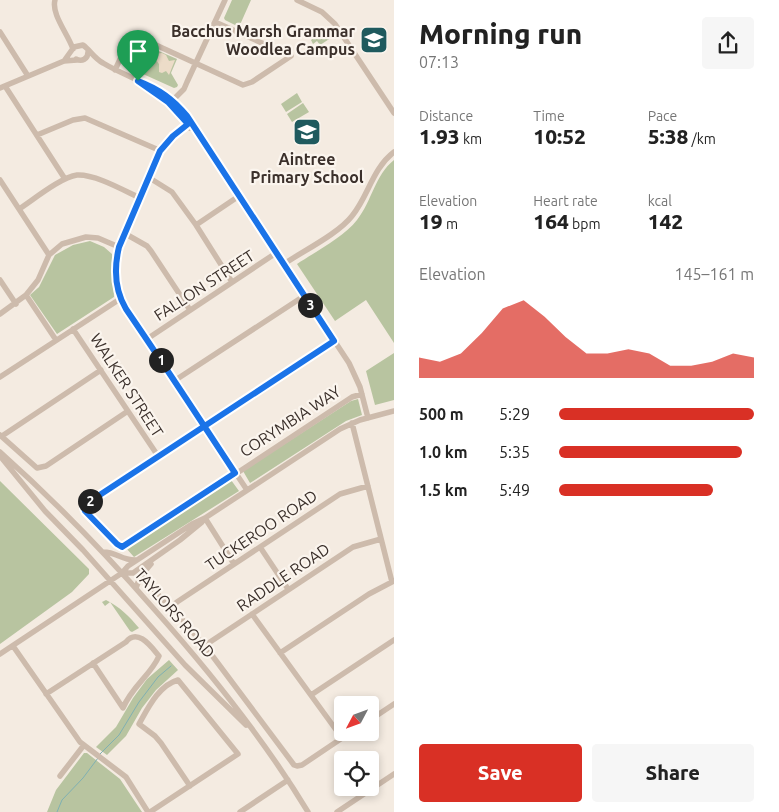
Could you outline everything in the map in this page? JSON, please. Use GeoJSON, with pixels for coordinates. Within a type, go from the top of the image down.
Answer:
{"type":"FeatureCollection","features":[{"type":"Feature","properties":{"kind":"street"},"geometry":{"type":"LineString","coordinates":[[55,0],[54,12],[66,31],[79,44],[85,46],[88,52],[97,60],[138,81],[172,102],[190,123],[353,370],[368,418]]}},
{"type":"Feature","properties":{"kind":"street"},"geometry":{"type":"LineString","coordinates":[[172,102],[184,89],[225,0]]}},
{"type":"Feature","properties":{"kind":"street"},"geometry":{"type":"LineString","coordinates":[[296,0],[322,12],[331,19],[394,113]]}},
{"type":"Feature","properties":{"kind":"street"},"geometry":{"type":"LineString","coordinates":[[115,70],[122,55],[145,40],[243,85],[252,82],[291,56],[215,22]]}},
{"type":"Feature","properties":{"kind":"street"},"geometry":{"type":"LineString","coordinates":[[66,31],[74,58],[78,60]]}},
{"type":"Feature","properties":{"kind":"street"},"geometry":{"type":"LineString","coordinates":[[0,32],[28,76]]}},
{"type":"Feature","properties":{"kind":"street"},"geometry":{"type":"LineString","coordinates":[[64,60],[79,44]]}},
{"type":"Feature","properties":{"kind":"street"},"geometry":{"type":"LineString","coordinates":[[85,59],[88,52]]}},
{"type":"Feature","properties":{"kind":"street"},"geometry":{"type":"LineString","coordinates":[[65,178],[2,87],[64,60],[97,60]]}},
{"type":"Feature","properties":{"kind":"street"},"geometry":{"type":"LineString","coordinates":[[37,136],[73,120],[85,118],[160,151]]}},
{"type":"Feature","properties":{"kind":"street"},"geometry":{"type":"LineString","coordinates":[[190,123],[173,136],[160,151],[119,247],[116,259],[116,284],[120,299],[247,490]]}},
{"type":"Feature","properties":{"kind":"street"},"geometry":{"type":"LineString","coordinates":[[284,264],[348,221],[357,209],[379,167],[394,152]]}},
{"type":"Feature","properties":{"kind":"street"},"geometry":{"type":"LineString","coordinates":[[19,209],[65,178],[77,175],[90,177],[140,198]]}},
{"type":"Feature","properties":{"kind":"street"},"geometry":{"type":"LineString","coordinates":[[148,178],[172,192],[196,225],[232,282]]}},
{"type":"Feature","properties":{"kind":"street"},"geometry":{"type":"LineString","coordinates":[[0,180],[49,254]]}},
{"type":"Feature","properties":{"kind":"street"},"geometry":{"type":"LineString","coordinates":[[196,225],[239,196]]}},
{"type":"Feature","properties":{"kind":"street"},"geometry":{"type":"LineString","coordinates":[[124,232],[151,251],[190,310]]}},
{"type":"Feature","properties":{"kind":"street"},"geometry":{"type":"LineString","coordinates":[[0,314],[26,295],[38,280],[49,254],[69,241],[86,237],[98,238],[119,247]]}},
{"type":"Feature","properties":{"kind":"street","name":"FALLON STREET"},"geometry":{"type":"LineString","coordinates":[[147,339],[276,253]]}},
{"type":"Feature","properties":{"kind":"street"},"geometry":{"type":"LineString","coordinates":[[0,280],[16,304]]}},
{"type":"Feature","properties":{"kind":"street"},"geometry":{"type":"LineString","coordinates":[[26,295],[56,340]]}},
{"type":"Feature","properties":{"kind":"street"},"geometry":{"type":"LineString","coordinates":[[174,381],[304,296]]}},
{"type":"Feature","properties":{"kind":"street"},"geometry":{"type":"LineString","coordinates":[[0,377],[120,299]]}},
{"type":"Feature","properties":{"kind":"street","name":"WALKER STREET"},"geometry":{"type":"LineString","coordinates":[[73,329],[158,456]]}},
{"type":"Feature","properties":{"kind":"street"},"geometry":{"type":"LineString","coordinates":[[158,456],[334,341]]}},
{"type":"Feature","properties":{"kind":"street"},"geometry":{"type":"LineString","coordinates":[[101,370],[1,436],[37,468],[43,467],[128,412]]}},
{"type":"Feature","properties":{"kind":"street","name":"CORYMBIA WAY"},"geometry":{"type":"LineString","coordinates":[[158,456],[85,506],[85,511],[119,546],[128,545],[352,397],[362,394]]}},
{"type":"Feature","properties":{"kind":"street"},"geometry":{"type":"LineString","coordinates":[[0,654],[122,573],[124,569],[138,559],[352,423],[394,411]]}},
{"type":"Feature","properties":{"kind":"street"},"geometry":{"type":"LineString","coordinates":[[280,653],[369,594],[393,582],[352,423]]}},
{"type":"Feature","properties":{"kind":"street","name":"TAYLORS ROAD"},"geometry":{"type":"LineString","coordinates":[[0,452],[38,486],[103,552],[196,657],[257,735],[308,812]]}},
{"type":"Feature","properties":{"kind":"street","name":"TAYLORS ROAD"},"geometry":{"type":"LineString","coordinates":[[0,456],[45,511],[110,580],[184,665],[257,735]]}},
{"type":"Feature","properties":{"kind":"street","name":"TUCKEROO ROAD"},"geometry":{"type":"LineString","coordinates":[[174,606],[177,602],[340,494],[368,486]]}},
{"type":"Feature","properties":{"kind":"street"},"geometry":{"type":"LineString","coordinates":[[122,573],[134,573],[197,527],[205,518]]}},
{"type":"Feature","properties":{"kind":"street"},"geometry":{"type":"LineString","coordinates":[[205,518],[234,564]]}},
{"type":"Feature","properties":{"kind":"street","name":"RADDLE ROAD"},"geometry":{"type":"LineString","coordinates":[[204,646],[353,548],[381,539]]}},
{"type":"Feature","properties":{"kind":"street"},"geometry":{"type":"LineString","coordinates":[[260,547],[288,589]]}},
{"type":"Feature","properties":{"kind":"street"},"geometry":{"type":"LineString","coordinates":[[103,552],[112,552],[129,560],[138,559]]}},
{"type":"Feature","properties":{"kind":"street"},"geometry":{"type":"LineString","coordinates":[[136,588],[145,570],[163,552]]}},
{"type":"Feature","properties":{"kind":"street"},"geometry":{"type":"LineString","coordinates":[[150,585],[166,604],[174,606],[175,612],[204,646],[294,765],[302,765],[338,741]]}},
{"type":"Feature","properties":{"kind":"street"},"geometry":{"type":"LineString","coordinates":[[252,614],[334,727]]}},
{"type":"Feature","properties":{"kind":"street"},"geometry":{"type":"LineString","coordinates":[[46,694],[93,663],[126,642],[129,638],[135,636],[143,638],[159,656],[156,664],[128,697],[123,708],[93,663]]}},
{"type":"Feature","properties":{"kind":"street"},"geometry":{"type":"LineString","coordinates":[[311,695],[394,640]]}},
{"type":"Feature","properties":{"kind":"street"},"geometry":{"type":"LineString","coordinates":[[13,646],[80,742],[126,778],[149,812],[190,786],[238,754],[178,680],[170,682],[164,688],[149,706],[139,724],[162,743],[190,786]]}},
{"type":"Feature","properties":{"kind":"street"},"geometry":{"type":"LineString","coordinates":[[379,714],[394,704]]}},
{"type":"Feature","properties":{"kind":"street"},"geometry":{"type":"LineString","coordinates":[[60,776],[84,745]]}},
{"type":"Feature","properties":{"kind":"street"},"geometry":{"type":"LineString","coordinates":[[337,812],[394,774]]}},
{"type":"Feature","properties":{"kind":"street"},"geometry":{"type":"LineString","coordinates":[[240,812],[288,780]]}},
{"type":"Feature","properties":{"kind":"green space"},"geometry":{"type":"Polygon","coordinates":[[[232,0],[251,0],[239,27],[224,18],[232,0]]]}},
{"type":"Feature","properties":{"kind":"green space"},"geometry":{"type":"Polygon","coordinates":[[[329,28],[334,36],[320,45],[317,41],[313,44],[311,40],[329,28]]]}},
{"type":"Feature","properties":{"kind":"green space"},"geometry":{"type":"Polygon","coordinates":[[[145,45],[177,59],[171,73],[178,85],[177,87],[174,88],[123,65],[126,60],[145,45]]]}},
{"type":"Feature","properties":{"kind":"green space"},"geometry":{"type":"Polygon","coordinates":[[[297,93],[302,102],[286,112],[281,104],[297,93]]]}},
{"type":"Feature","properties":{"kind":"green space"},"geometry":{"type":"Polygon","coordinates":[[[303,103],[309,112],[292,122],[287,114],[303,103]]]}},
{"type":"Feature","properties":{"kind":"green space"},"geometry":{"type":"Polygon","coordinates":[[[394,160],[394,343],[366,300],[335,321],[297,264],[337,238],[357,220],[382,173],[394,160]]]}},
{"type":"Feature","properties":{"kind":"green space"},"geometry":{"type":"Polygon","coordinates":[[[90,241],[104,247],[112,254],[114,297],[57,334],[30,295],[39,287],[55,255],[73,245],[90,241]]]}},
{"type":"Feature","properties":{"kind":"green space"},"geometry":{"type":"Polygon","coordinates":[[[394,353],[394,400],[375,405],[366,371],[394,353]]]}},
{"type":"Feature","properties":{"kind":"green space"},"geometry":{"type":"Polygon","coordinates":[[[358,399],[362,415],[346,421],[250,483],[243,471],[351,401],[358,399]]]}},
{"type":"Feature","properties":{"kind":"green space"},"geometry":{"type":"Polygon","coordinates":[[[231,480],[239,491],[134,557],[126,548],[231,480]]]}},
{"type":"Feature","properties":{"kind":"green space"},"geometry":{"type":"Polygon","coordinates":[[[0,481],[89,569],[89,574],[72,592],[0,644],[0,481]]]}},
{"type":"Feature","properties":{"kind":"green space"},"geometry":{"type":"Polygon","coordinates":[[[106,600],[110,602],[105,606],[102,602],[106,600]]]}},
{"type":"Feature","properties":{"kind":"green space"},"geometry":{"type":"Polygon","coordinates":[[[110,602],[124,612],[139,628],[132,632],[130,631],[110,602]]]}},
{"type":"Feature","properties":{"kind":"green space"},"geometry":{"type":"Polygon","coordinates":[[[169,660],[178,670],[156,690],[142,708],[126,736],[107,755],[96,747],[116,727],[147,679],[169,660]]]}},
{"type":"Feature","properties":{"kind":"green space"},"geometry":{"type":"Polygon","coordinates":[[[84,753],[87,753],[120,779],[142,812],[47,812],[56,790],[84,753]]]}},
{"type":"Feature","properties":{"kind":"shaded area"},"geometry":{"type":"Polygon","coordinates":[[[145,45],[151,48],[155,54],[162,53],[166,55],[169,61],[175,60],[169,75],[166,71],[159,72],[159,64],[156,60],[152,61],[151,56],[143,47],[145,45]]]}},
{"type":"Feature","properties":{"kind":"waterway"},"geometry":{"type":"LineString","coordinates":[[100,754],[119,735],[139,702],[158,677],[171,666]]}},
{"type":"Feature","properties":{"kind":"waterway"},"geometry":{"type":"LineString","coordinates":[[57,812],[62,800],[83,778],[98,758]]}},
{"type":"Feature","properties":{"kind":"place","name":"Bacchus Marsh Grammar Woodlea Campus"},"geometry":{"type":"Point","coordinates":[374,40]}},
{"type":"Feature","properties":{"kind":"place","name":"Aintree Primary School"},"geometry":{"type":"Point","coordinates":[307,132]}},
{"type":"Feature","properties":{"kind":"route"},"geometry":{"type":"LineString","coordinates":[[138,81],[166,94],[176,102],[187,116],[334,341],[204,426],[86,504],[85,511],[122,547],[128,545],[235,473],[204,426],[126,309],[120,299],[116,284],[116,259],[119,247],[160,151],[173,136],[188,124],[168,102],[138,81]]}}]}
